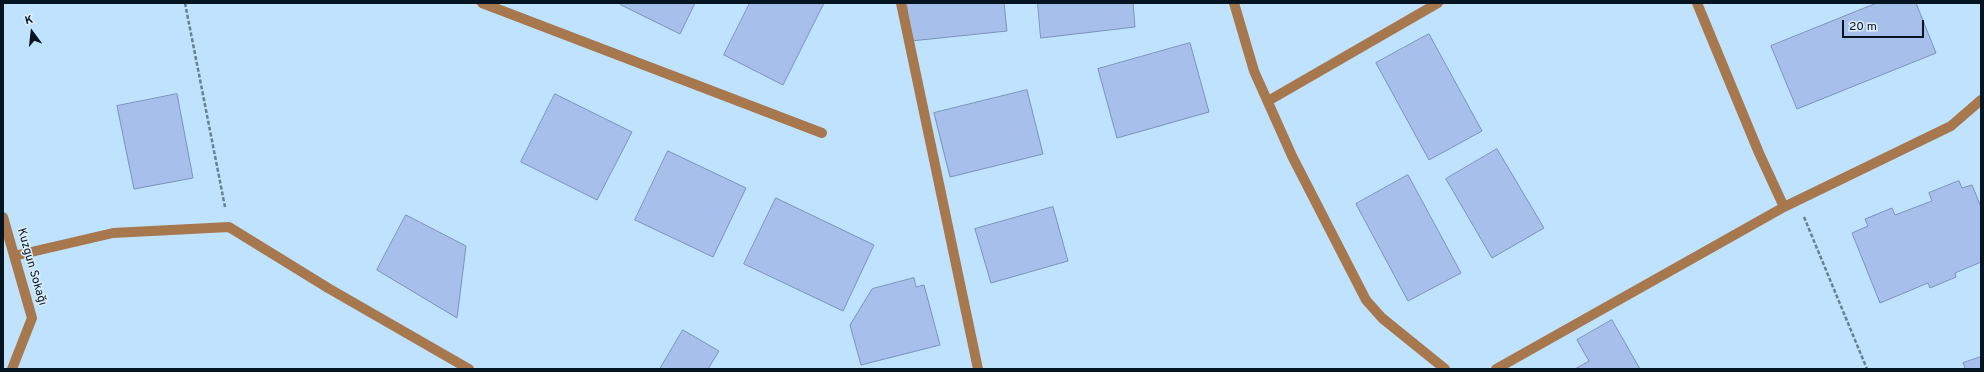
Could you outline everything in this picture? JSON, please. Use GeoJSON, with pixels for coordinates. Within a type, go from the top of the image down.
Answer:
{"type":"FeatureCollection","features":[{"type":"Feature","properties":{"kind":"street"},"geometry":{"type":"LineString","coordinates":[[482,3],[822,133]]}},
{"type":"Feature","properties":{"kind":"street"},"geometry":{"type":"LineString","coordinates":[[901,3],[978,369]]}},
{"type":"Feature","properties":{"kind":"street"},"geometry":{"type":"LineString","coordinates":[[1234,3],[1254,71],[1292,156],[1366,300],[1382,318],[1445,369]]}},
{"type":"Feature","properties":{"kind":"street"},"geometry":{"type":"LineString","coordinates":[[1268,101],[1438,3]]}},
{"type":"Feature","properties":{"kind":"street"},"geometry":{"type":"LineString","coordinates":[[1697,3],[1759,153],[1784,207]]}},
{"type":"Feature","properties":{"kind":"street"},"geometry":{"type":"LineString","coordinates":[[1496,369],[1797,200],[1951,126],[1981,100]]}},
{"type":"Feature","properties":{"kind":"street","name":"Kuzgun Sokağı"},"geometry":{"type":"LineString","coordinates":[[3,217],[32,318],[12,369]]}},
{"type":"Feature","properties":{"kind":"street"},"geometry":{"type":"LineString","coordinates":[[14,256],[113,233],[229,227],[328,288],[469,369]]}},
{"type":"Feature","properties":{"kind":"path"},"geometry":{"type":"LineString","coordinates":[[185,3],[229,227]]}},
{"type":"Feature","properties":{"kind":"path"},"geometry":{"type":"LineString","coordinates":[[1797,200],[1867,369]]}},
{"type":"Feature","properties":{"kind":"building"},"geometry":{"type":"Polygon","coordinates":[[[622,3],[695,3],[680,34],[621,5],[622,3]]]}},
{"type":"Feature","properties":{"kind":"building"},"geometry":{"type":"Polygon","coordinates":[[[750,3],[824,3],[783,85],[724,55],[750,3]]]}},
{"type":"Feature","properties":{"kind":"building"},"geometry":{"type":"Polygon","coordinates":[[[907,3],[1004,3],[1007,31],[911,41],[907,3]]]}},
{"type":"Feature","properties":{"kind":"building"},"geometry":{"type":"Polygon","coordinates":[[[1038,3],[1133,3],[1135,27],[1041,38],[1038,3]]]}},
{"type":"Feature","properties":{"kind":"building"},"geometry":{"type":"Polygon","coordinates":[[[1877,3],[1916,3],[1936,53],[1797,109],[1771,46],[1877,3]]]}},
{"type":"Feature","properties":{"kind":"building"},"geometry":{"type":"Polygon","coordinates":[[[1429,34],[1482,131],[1429,160],[1376,63],[1429,34]]]}},
{"type":"Feature","properties":{"kind":"building"},"geometry":{"type":"Polygon","coordinates":[[[1190,43],[1209,112],[1117,138],[1098,69],[1190,43]]]}},
{"type":"Feature","properties":{"kind":"building"},"geometry":{"type":"Polygon","coordinates":[[[1027,90],[1043,154],[950,177],[934,113],[1027,90]]]}},
{"type":"Feature","properties":{"kind":"building"},"geometry":{"type":"Polygon","coordinates":[[[177,94],[193,178],[134,189],[117,106],[177,94]]]}},
{"type":"Feature","properties":{"kind":"building"},"geometry":{"type":"Polygon","coordinates":[[[555,94],[632,132],[597,200],[521,162],[555,94]]]}},
{"type":"Feature","properties":{"kind":"building"},"geometry":{"type":"Polygon","coordinates":[[[1497,149],[1544,228],[1492,258],[1446,179],[1497,149]]]}},
{"type":"Feature","properties":{"kind":"building"},"geometry":{"type":"Polygon","coordinates":[[[668,151],[746,188],[713,257],[635,220],[668,151]]]}},
{"type":"Feature","properties":{"kind":"building"},"geometry":{"type":"Polygon","coordinates":[[[1408,175],[1461,273],[1408,301],[1356,204],[1408,175]]]}},
{"type":"Feature","properties":{"kind":"building"},"geometry":{"type":"Polygon","coordinates":[[[1959,181],[1962,188],[1972,185],[1981,207],[1981,262],[1955,273],[1956,277],[1930,288],[1928,283],[1880,303],[1852,233],[1868,226],[1865,219],[1892,208],[1895,215],[1932,201],[1929,193],[1959,181]]]}},
{"type":"Feature","properties":{"kind":"building"},"geometry":{"type":"Polygon","coordinates":[[[776,198],[874,245],[843,311],[744,264],[776,198]]]}},
{"type":"Feature","properties":{"kind":"building"},"geometry":{"type":"Polygon","coordinates":[[[1053,207],[1068,261],[991,283],[975,229],[1053,207]]]}},
{"type":"Feature","properties":{"kind":"building"},"geometry":{"type":"Polygon","coordinates":[[[406,215],[466,246],[457,318],[377,270],[406,215]]]}},
{"type":"Feature","properties":{"kind":"building"},"geometry":{"type":"Polygon","coordinates":[[[914,278],[916,287],[924,285],[940,345],[861,365],[850,325],[872,289],[914,278]]]}},
{"type":"Feature","properties":{"kind":"building"},"geometry":{"type":"Polygon","coordinates":[[[1612,320],[1640,369],[1575,369],[1589,361],[1577,340],[1612,320]]]}},
{"type":"Feature","properties":{"kind":"building"},"geometry":{"type":"Polygon","coordinates":[[[683,330],[719,351],[708,369],[660,369],[683,330]]]}},
{"type":"Feature","properties":{"kind":"building"},"geometry":{"type":"Polygon","coordinates":[[[1981,357],[1981,369],[1962,369],[1965,368],[1963,363],[1981,357]]]}}]}
